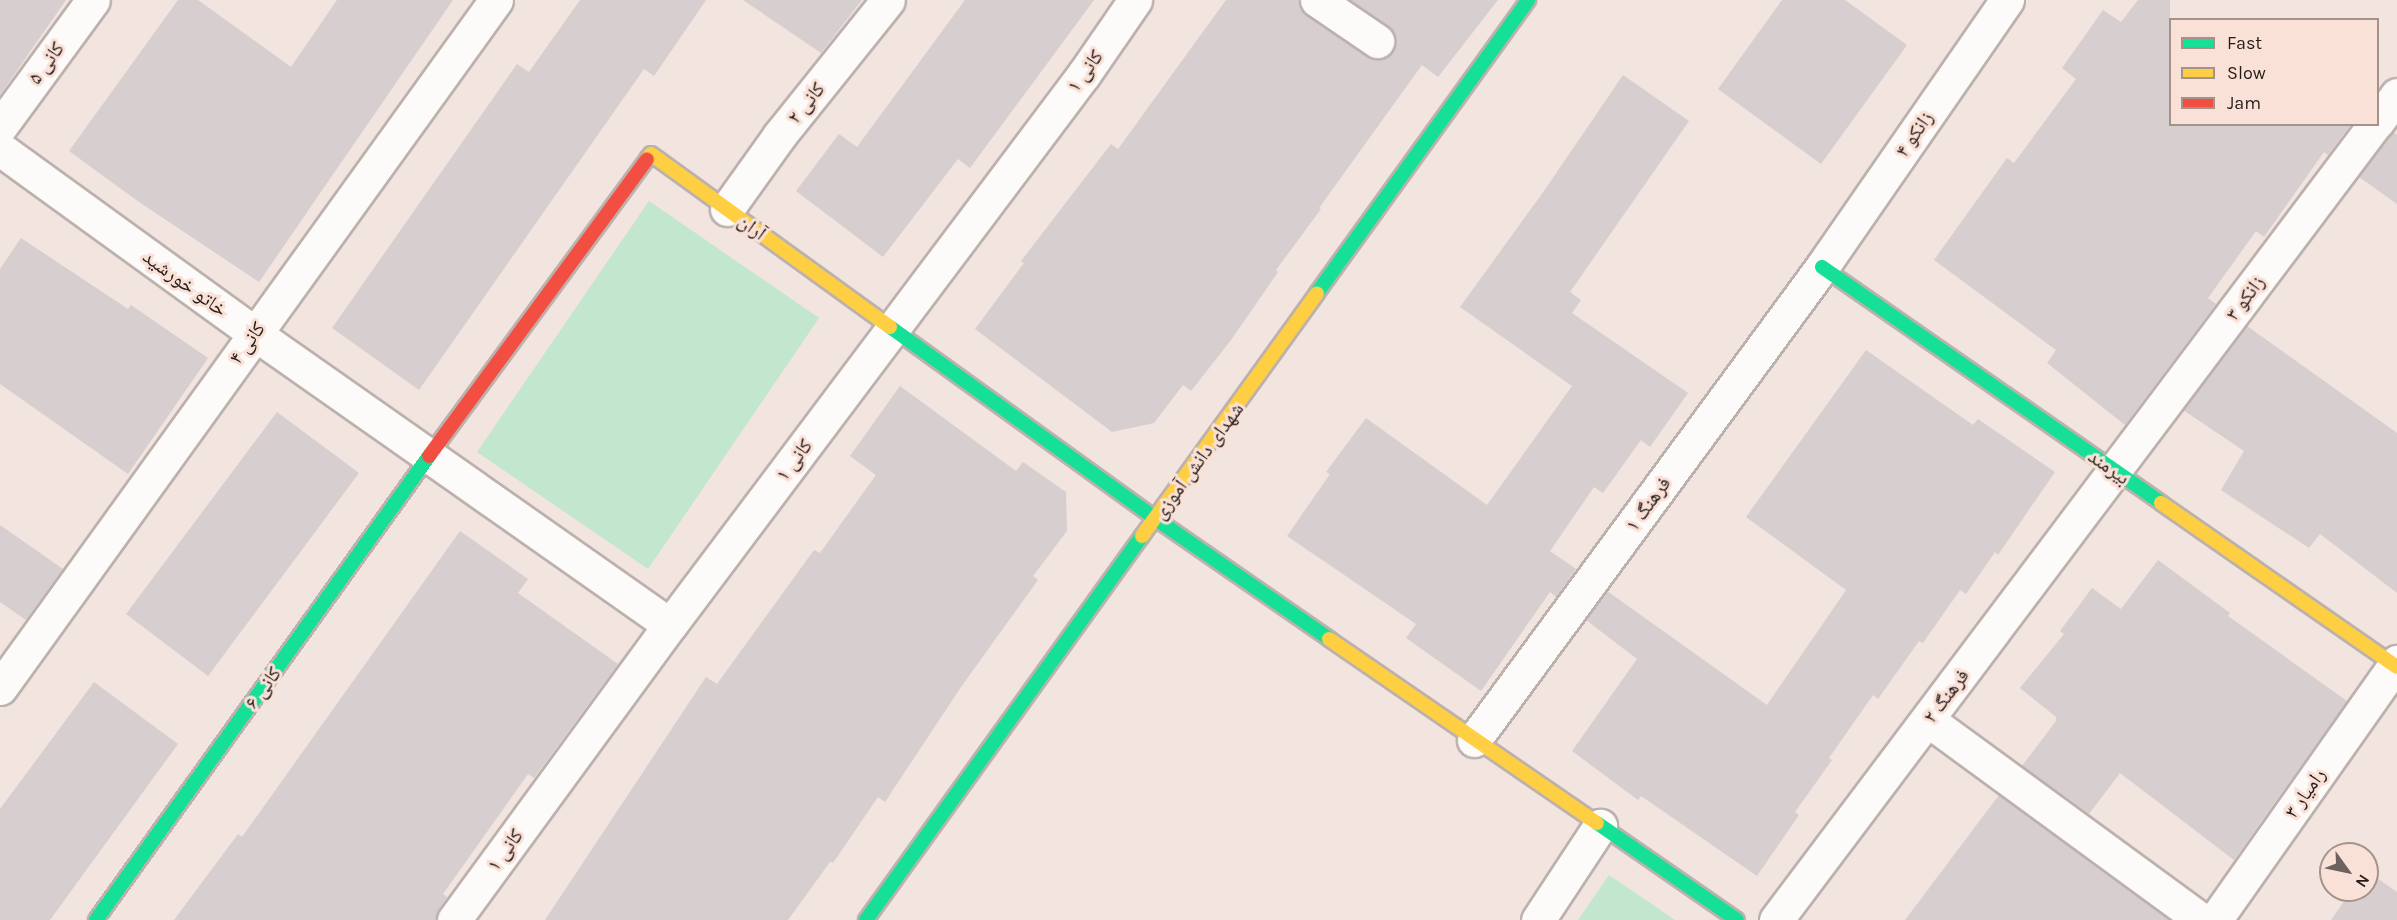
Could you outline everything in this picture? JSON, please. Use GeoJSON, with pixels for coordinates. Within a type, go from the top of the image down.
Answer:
{"type":"FeatureCollection","features":[{"type":"Feature","properties":{"kind":"street","name":"کانی ۵"},"geometry":{"type":"LineString","coordinates":[[0,127],[93,0]]}},
{"type":"Feature","properties":{"kind":"street","name":"کانی ۴"},"geometry":{"type":"LineString","coordinates":[[0,688],[496,0]]}},
{"type":"Feature","properties":{"kind":"street","name":"کانی ۲"},"geometry":{"type":"LineString","coordinates":[[727,209],[779,136],[888,0]]}},
{"type":"Feature","properties":{"kind":"street","name":"کانی ۱"},"geometry":{"type":"LineString","coordinates":[[454,920],[670,624],[1084,74],[1135,0]]}},
{"type":"Feature","properties":{"kind":"street"},"geometry":{"type":"LineString","coordinates":[[1317,0],[1377,41]]}},
{"type":"Feature","properties":{"kind":"street","name":"شهدای دانش آموزی"},"geometry":{"type":"LineString","coordinates":[[866,920],[1528,0]]}},
{"type":"Feature","properties":{"kind":"street","name":"زانکو ۴"},"geometry":{"type":"LineString","coordinates":[[1822,267],[2007,0]]}},
{"type":"Feature","properties":{"kind":"street","name":"زانکو ۳"},"geometry":{"type":"LineString","coordinates":[[2379,119],[2397,95]]}},
{"type":"Feature","properties":{"kind":"street","name":"زانکو ۳"},"geometry":{"type":"LineString","coordinates":[[2116,472],[2374,126]]}},
{"type":"Feature","properties":{"kind":"street","name":"خاتو خورشید"},"geometry":{"type":"LineString","coordinates":[[0,149],[254,333],[670,624]]}},
{"type":"Feature","properties":{"kind":"street","name":"آران"},"geometry":{"type":"LineString","coordinates":[[430,455],[651,154],[1156,519],[1737,920]]}},
{"type":"Feature","properties":{"kind":"street","name":"بیرمند"},"geometry":{"type":"LineString","coordinates":[[1822,267],[2396,665]]}},
{"type":"Feature","properties":{"kind":"street","name":"فرهنگ ۱"},"geometry":{"type":"LineString","coordinates":[[1474,740],[1822,267]]}},
{"type":"Feature","properties":{"kind":"street","name":"کانی ۶"},"geometry":{"type":"LineString","coordinates":[[96,920],[430,455]]}},
{"type":"Feature","properties":{"kind":"street","name":"فرهنگ ۲"},"geometry":{"type":"LineString","coordinates":[[1776,920],[2116,472]]}},
{"type":"Feature","properties":{"kind":"street","name":"رامیار ۳"},"geometry":{"type":"LineString","coordinates":[[2215,920],[2396,665]]}},
{"type":"Feature","properties":{"kind":"street"},"geometry":{"type":"LineString","coordinates":[[1928,720],[2201,920]]}},
{"type":"Feature","properties":{"kind":"street"},"geometry":{"type":"LineString","coordinates":[[1538,920],[1600,826]]}},
{"type":"Feature","properties":{"kind":"green space"},"geometry":{"type":"Polygon","coordinates":[[[649,201],[819,318],[648,569],[477,452],[649,201]]]}},
{"type":"Feature","properties":{"kind":"green space"},"geometry":{"type":"Polygon","coordinates":[[[1609,875],[1675,920],[1578,920],[1609,875]]]}},
{"type":"Feature","properties":{"kind":"building"},"geometry":{"type":"Polygon","coordinates":[[[0,0],[66,0],[0,95],[0,0]]]}},
{"type":"Feature","properties":{"kind":"building"},"geometry":{"type":"Polygon","coordinates":[[[178,0],[198,0],[291,67],[337,0],[453,0],[259,282],[139,202],[69,151],[178,0]]]}},
{"type":"Feature","properties":{"kind":"building"},"geometry":{"type":"Polygon","coordinates":[[[580,0],[706,0],[654,76],[644,69],[419,390],[332,328],[517,64],[529,72],[580,0]]]}},
{"type":"Feature","properties":{"kind":"building"},"geometry":{"type":"Polygon","coordinates":[[[743,0],[862,0],[821,53],[743,0]]]}},
{"type":"Feature","properties":{"kind":"building"},"geometry":{"type":"Polygon","coordinates":[[[965,0],[1094,0],[970,168],[958,159],[883,257],[796,191],[839,134],[857,147],[965,0]]]}},
{"type":"Feature","properties":{"kind":"building"},"geometry":{"type":"Polygon","coordinates":[[[1226,0],[1298,0],[1300,9],[1306,15],[1366,56],[1376,60],[1386,58],[1393,51],[1396,42],[1394,33],[1388,26],[1350,0],[1498,0],[1438,77],[1422,65],[1319,208],[1321,209],[1276,270],[1278,272],[1231,340],[1191,391],[1183,385],[1154,423],[1112,432],[975,329],[1024,263],[1021,261],[1111,144],[1118,149],[1226,0]]]}},
{"type":"Feature","properties":{"kind":"building"},"geometry":{"type":"Polygon","coordinates":[[[1782,0],[1845,0],[1907,45],[1821,164],[1718,89],[1782,0]]]}},
{"type":"Feature","properties":{"kind":"building"},"geometry":{"type":"Polygon","coordinates":[[[2138,0],[2170,0],[2169,126],[2350,126],[2328,155],[2324,152],[2264,237],[2256,231],[2208,298],[2216,304],[2125,425],[2047,363],[2056,350],[1934,260],[2007,158],[2014,163],[2076,79],[2062,68],[2103,10],[2121,22],[2138,0]]]}},
{"type":"Feature","properties":{"kind":"building"},"geometry":{"type":"Polygon","coordinates":[[[1623,75],[1689,121],[1570,292],[1581,300],[1572,313],[1688,393],[1650,447],[1641,440],[1603,493],[1594,487],[1550,551],[1576,569],[1556,597],[1550,592],[1481,691],[1406,638],[1416,624],[1287,536],[1330,474],[1326,472],[1366,418],[1487,505],[1572,386],[1460,307],[1544,191],[1623,75]]]}},
{"type":"Feature","properties":{"kind":"building"},"geometry":{"type":"Polygon","coordinates":[[[2393,132],[2397,135],[2397,204],[2359,177],[2393,132]]]}},
{"type":"Feature","properties":{"kind":"building"},"geometry":{"type":"Polygon","coordinates":[[[21,238],[128,309],[131,305],[208,358],[128,474],[0,384],[0,269],[21,238]]]}},
{"type":"Feature","properties":{"kind":"building"},"geometry":{"type":"Polygon","coordinates":[[[2247,326],[2397,433],[2397,593],[2320,534],[2309,548],[2221,490],[2244,451],[2183,410],[2247,326]]]}},
{"type":"Feature","properties":{"kind":"building"},"geometry":{"type":"Polygon","coordinates":[[[1866,350],[1973,425],[1978,419],[2055,472],[1998,555],[1995,552],[1966,594],[1960,590],[1923,643],[1919,641],[1878,699],[1873,695],[1829,758],[1832,760],[1795,812],[1799,815],[1757,876],[1641,796],[1638,800],[1572,751],[1637,659],[1586,620],[1607,591],[1767,705],[1846,590],[1746,517],[1866,350]]]}},
{"type":"Feature","properties":{"kind":"building"},"geometry":{"type":"Polygon","coordinates":[[[900,386],[1016,471],[1023,462],[1066,492],[1067,531],[1033,576],[1038,580],[961,687],[885,802],[878,797],[833,863],[830,862],[788,920],[545,920],[706,677],[717,684],[814,550],[820,553],[876,475],[850,456],[900,386]]]}},
{"type":"Feature","properties":{"kind":"building"},"geometry":{"type":"Polygon","coordinates":[[[277,412],[359,473],[208,676],[126,614],[277,412]]]}},
{"type":"Feature","properties":{"kind":"building"},"geometry":{"type":"Polygon","coordinates":[[[0,525],[63,569],[26,620],[0,602],[0,525]]]}},
{"type":"Feature","properties":{"kind":"building"},"geometry":{"type":"Polygon","coordinates":[[[460,531],[528,579],[518,593],[618,664],[534,778],[528,774],[443,894],[447,897],[439,909],[436,920],[174,920],[238,834],[242,837],[460,531]]]}},
{"type":"Feature","properties":{"kind":"building"},"geometry":{"type":"Polygon","coordinates":[[[2158,560],[2230,613],[2228,616],[2347,701],[2234,860],[2120,773],[2089,814],[2022,766],[2056,721],[2056,717],[2020,688],[2064,634],[2060,631],[2092,588],[2121,609],[2158,560]]]}},
{"type":"Feature","properties":{"kind":"building"},"geometry":{"type":"Polygon","coordinates":[[[94,682],[178,744],[50,920],[0,920],[0,809],[94,682]]]}},
{"type":"Feature","properties":{"kind":"building"},"geometry":{"type":"Polygon","coordinates":[[[1999,795],[2169,920],[1905,920],[1999,795]]]}},
{"type":"Feature","properties":{"kind":"building"},"geometry":{"type":"Polygon","coordinates":[[[2379,879],[2397,892],[2397,920],[2331,920],[2344,902],[2379,902],[2379,879]]]}},
{"type":"Feature","properties":{"kind":"traffic: fast"},"geometry":{"type":"LineString","coordinates":[[1317,293],[1528,0]]}},
{"type":"Feature","properties":{"kind":"traffic: fast"},"geometry":{"type":"LineString","coordinates":[[1822,267],[2161,503]]}},
{"type":"Feature","properties":{"kind":"traffic: fast"},"geometry":{"type":"LineString","coordinates":[[890,327],[1156,519],[1329,639]]}},
{"type":"Feature","properties":{"kind":"traffic: fast"},"geometry":{"type":"LineString","coordinates":[[96,920],[429,456]]}},
{"type":"Feature","properties":{"kind":"traffic: fast"},"geometry":{"type":"LineString","coordinates":[[866,920],[1142,536]]}},
{"type":"Feature","properties":{"kind":"traffic: fast"},"geometry":{"type":"LineString","coordinates":[[1597,823],[1737,920]]}},
{"type":"Feature","properties":{"kind":"traffic: slow"},"geometry":{"type":"LineString","coordinates":[[647,159],[651,154],[890,327]]}},
{"type":"Feature","properties":{"kind":"traffic: slow"},"geometry":{"type":"LineString","coordinates":[[1142,536],[1317,293]]}},
{"type":"Feature","properties":{"kind":"traffic: slow"},"geometry":{"type":"LineString","coordinates":[[2161,503],[2397,667]]}},
{"type":"Feature","properties":{"kind":"traffic: slow"},"geometry":{"type":"LineString","coordinates":[[1329,639],[1597,823]]}},
{"type":"Feature","properties":{"kind":"traffic: jam"},"geometry":{"type":"LineString","coordinates":[[429,456],[647,159]]}}]}
